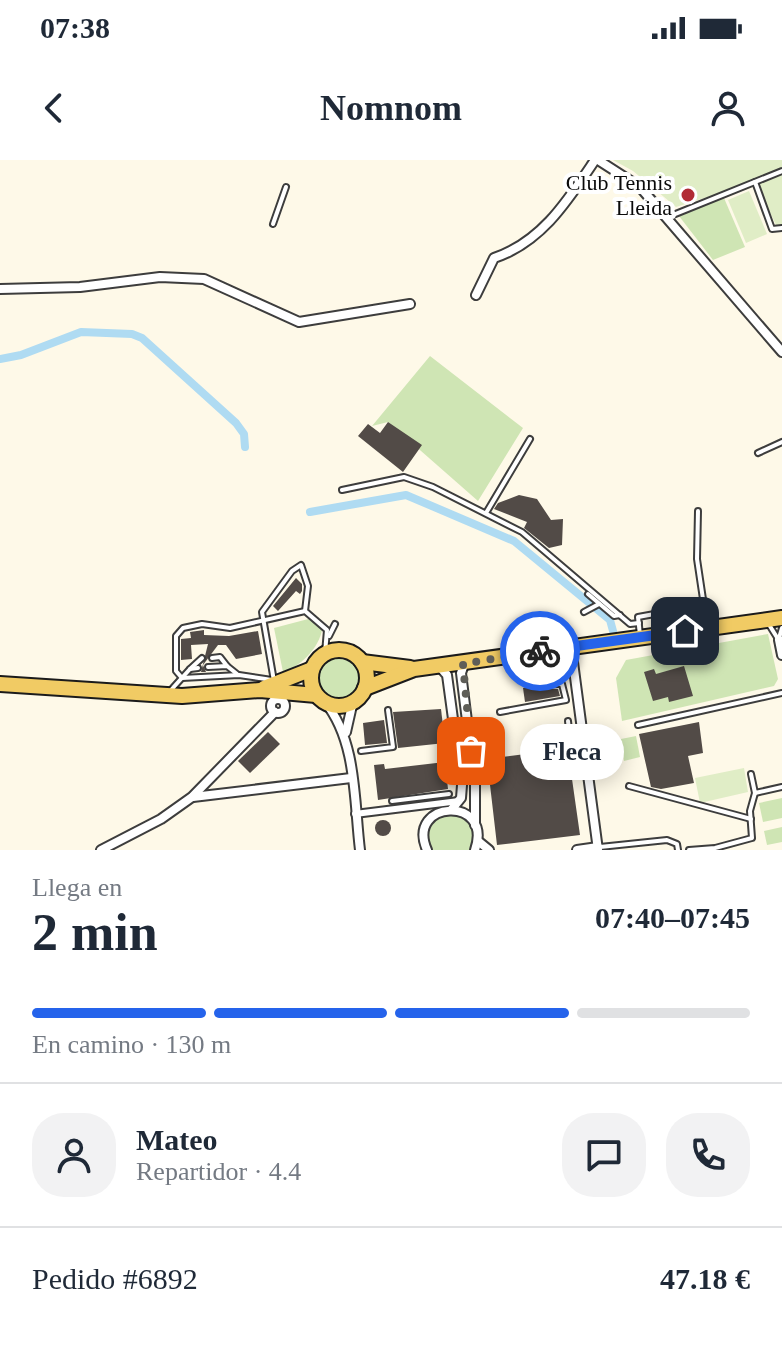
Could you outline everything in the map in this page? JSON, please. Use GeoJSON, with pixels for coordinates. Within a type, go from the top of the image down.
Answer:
{"type":"FeatureCollection","features":[{"type":"Feature","properties":{"kind":"main road"},"geometry":{"type":"LineString","coordinates":[[270,684],[341,706],[353,701],[365,688],[414,669],[571,647],[640,630],[707,628],[782,618]]}},
{"type":"Feature","properties":{"kind":"main road"},"geometry":{"type":"LineString","coordinates":[[0,684],[167,695],[270,684],[312,669],[325,653],[343,650],[362,662],[414,669]]}},
{"type":"Feature","properties":{"kind":"main road"},"geometry":{"type":"LineString","coordinates":[[362,662],[366,675],[365,688]]}},
{"type":"Feature","properties":{"kind":"main road"},"geometry":{"type":"LineString","coordinates":[[312,669],[311,682],[320,698]]}},
{"type":"Feature","properties":{"kind":"street"},"geometry":{"type":"LineString","coordinates":[[476,295],[494,258],[524,246],[552,218],[596,160],[640,187],[782,352]]}},
{"type":"Feature","properties":{"kind":"street"},"geometry":{"type":"LineString","coordinates":[[0,289],[80,287],[160,277],[204,279],[299,322],[410,304]]}},
{"type":"Feature","properties":{"kind":"street"},"geometry":{"type":"LineString","coordinates":[[772,340],[782,335]]}},
{"type":"Feature","properties":{"kind":"street"},"geometry":{"type":"LineString","coordinates":[[779,640],[782,655]]}},
{"type":"Feature","properties":{"kind":"street"},"geometry":{"type":"LineString","coordinates":[[571,647],[598,849],[577,850]]}},
{"type":"Feature","properties":{"kind":"street"},"geometry":{"type":"LineString","coordinates":[[465,662],[461,673],[476,845],[489,850]]}},
{"type":"Feature","properties":{"kind":"street"},"geometry":{"type":"LineString","coordinates":[[427,850],[423,837],[429,820],[452,809],[459,801],[462,785],[447,675],[438,665]]}},
{"type":"Feature","properties":{"kind":"street"},"geometry":{"type":"LineString","coordinates":[[320,698],[346,737]]}},
{"type":"Feature","properties":{"kind":"street"},"geometry":{"type":"LineString","coordinates":[[353,701],[346,737],[360,850]]}},
{"type":"Feature","properties":{"kind":"street"},"geometry":{"type":"LineString","coordinates":[[101,850],[161,819],[192,797],[275,712]]}},
{"type":"Feature","properties":{"kind":"street"},"geometry":{"type":"LineString","coordinates":[[456,736],[468,733]]}},
{"type":"Feature","properties":{"kind":"street"},"geometry":{"type":"LineString","coordinates":[[192,797],[351,778]]}},
{"type":"Feature","properties":{"kind":"street"},"geometry":{"type":"LineString","coordinates":[[207,782],[214,795]]}},
{"type":"Feature","properties":{"kind":"street"},"geometry":{"type":"LineString","coordinates":[[355,814],[459,801]]}},
{"type":"Feature","properties":{"kind":"street"},"geometry":{"type":"LineString","coordinates":[[452,809],[466,814],[475,825]]}},
{"type":"Feature","properties":{"kind":"lane"},"geometry":{"type":"LineString","coordinates":[[668,217],[782,171]]}},
{"type":"Feature","properties":{"kind":"lane"},"geometry":{"type":"LineString","coordinates":[[755,182],[772,229],[782,228]]}},
{"type":"Feature","properties":{"kind":"lane"},"geometry":{"type":"LineString","coordinates":[[273,224],[286,187]]}},
{"type":"Feature","properties":{"kind":"lane"},"geometry":{"type":"LineString","coordinates":[[486,513],[530,439]]}},
{"type":"Feature","properties":{"kind":"lane"},"geometry":{"type":"LineString","coordinates":[[758,453],[782,442]]}},
{"type":"Feature","properties":{"kind":"lane"},"geometry":{"type":"LineString","coordinates":[[342,490],[404,477],[486,513],[522,532],[640,630]]}},
{"type":"Feature","properties":{"kind":"lane"},"geometry":{"type":"LineString","coordinates":[[698,511],[697,559],[707,628]]}},
{"type":"Feature","properties":{"kind":"lane"},"geometry":{"type":"LineString","coordinates":[[182,678],[239,675],[270,684],[262,612],[292,571],[301,565],[308,586],[305,611]]}},
{"type":"Feature","properties":{"kind":"lane"},"geometry":{"type":"LineString","coordinates":[[588,594],[614,616],[620,615]]}},
{"type":"Feature","properties":{"kind":"lane"},"geometry":{"type":"LineString","coordinates":[[584,612],[598,604]]}},
{"type":"Feature","properties":{"kind":"lane"},"geometry":{"type":"LineString","coordinates":[[640,630],[638,617],[704,605]]}},
{"type":"Feature","properties":{"kind":"lane"},"geometry":{"type":"LineString","coordinates":[[182,678],[176,671],[174,643],[183,628],[202,624],[230,628],[305,611],[322,622],[329,636]]}},
{"type":"Feature","properties":{"kind":"lane"},"geometry":{"type":"LineString","coordinates":[[762,620],[771,626],[779,640]]}},
{"type":"Feature","properties":{"kind":"lane"},"geometry":{"type":"LineString","coordinates":[[325,653],[335,624]]}},
{"type":"Feature","properties":{"kind":"lane"},"geometry":{"type":"LineString","coordinates":[[779,640],[782,628]]}},
{"type":"Feature","properties":{"kind":"lane"},"geometry":{"type":"LineString","coordinates":[[212,658],[220,657],[239,675]]}},
{"type":"Feature","properties":{"kind":"lane"},"geometry":{"type":"LineString","coordinates":[[167,695],[202,658]]}},
{"type":"Feature","properties":{"kind":"lane"},"geometry":{"type":"LineString","coordinates":[[208,667],[227,666]]}},
{"type":"Feature","properties":{"kind":"lane"},"geometry":{"type":"LineString","coordinates":[[190,669],[198,668]]}},
{"type":"Feature","properties":{"kind":"lane"},"geometry":{"type":"LineString","coordinates":[[500,712],[566,700],[562,684],[536,684],[529,678]]}},
{"type":"Feature","properties":{"kind":"lane"},"geometry":{"type":"LineString","coordinates":[[638,725],[782,693]]}},
{"type":"Feature","properties":{"kind":"lane"},"geometry":{"type":"LineString","coordinates":[[361,751],[393,747],[388,710]]}},
{"type":"Feature","properties":{"kind":"lane"},"geometry":{"type":"LineString","coordinates":[[547,741],[570,738],[568,721]]}},
{"type":"Feature","properties":{"kind":"lane"},"geometry":{"type":"LineString","coordinates":[[468,733],[492,727]]}},
{"type":"Feature","properties":{"kind":"lane"},"geometry":{"type":"LineString","coordinates":[[689,850],[715,848],[752,838],[755,793],[751,774]]}},
{"type":"Feature","properties":{"kind":"lane"},"geometry":{"type":"LineString","coordinates":[[629,786],[751,819]]}},
{"type":"Feature","properties":{"kind":"lane"},"geometry":{"type":"LineString","coordinates":[[755,793],[782,787]]}},
{"type":"Feature","properties":{"kind":"lane"},"geometry":{"type":"LineString","coordinates":[[392,801],[449,794]]}},
{"type":"Feature","properties":{"kind":"lane"},"geometry":{"type":"LineString","coordinates":[[598,849],[667,840],[677,844],[678,850]]}},
{"type":"Feature","properties":{"kind":"green space","name":"Club Tennis Lleida"},"geometry":{"type":"Polygon","coordinates":[[[613,160],[782,160],[782,225],[777,227],[755,182],[676,207],[633,171],[613,160]]]}},
{"type":"Feature","properties":{"kind":"green space"},"geometry":{"type":"Polygon","coordinates":[[[749,191],[767,234],[746,243],[728,200],[749,191]]]}},
{"type":"Feature","properties":{"kind":"green space"},"geometry":{"type":"Polygon","coordinates":[[[724,198],[745,247],[713,260],[679,216],[724,198]]]}},
{"type":"Feature","properties":{"kind":"green space"},"geometry":{"type":"Polygon","coordinates":[[[430,356],[523,428],[478,501],[388,422],[372,426],[430,356]]]}},
{"type":"Feature","properties":{"kind":"green space"},"geometry":{"type":"Polygon","coordinates":[[[312,618],[322,629],[317,643],[302,661],[283,672],[274,628],[312,618]]]}},
{"type":"Feature","properties":{"kind":"green space"},"geometry":{"type":"Polygon","coordinates":[[[768,634],[778,679],[774,686],[622,721],[616,678],[626,660],[768,634]]]}},
{"type":"Feature","properties":{"kind":"green space"},"geometry":{"type":"Polygon","coordinates":[[[339,655],[356,661],[362,678],[356,695],[339,701],[322,695],[316,678],[322,661],[339,655]]]}},
{"type":"Feature","properties":{"kind":"green space"},"geometry":{"type":"Polygon","coordinates":[[[636,736],[640,757],[624,761],[621,739],[636,736]]]}},
{"type":"Feature","properties":{"kind":"green space"},"geometry":{"type":"Polygon","coordinates":[[[744,768],[748,792],[700,803],[695,778],[744,768]]]}},
{"type":"Feature","properties":{"kind":"green space"},"geometry":{"type":"Polygon","coordinates":[[[782,798],[782,818],[763,822],[759,803],[782,798]]]}},
{"type":"Feature","properties":{"kind":"green space"},"geometry":{"type":"Polygon","coordinates":[[[445,814],[460,817],[469,824],[473,835],[469,850],[432,850],[428,839],[430,829],[435,820],[445,814]]]}},
{"type":"Feature","properties":{"kind":"green space"},"geometry":{"type":"Polygon","coordinates":[[[782,827],[782,842],[767,845],[764,831],[782,827]]]}},
{"type":"Feature","properties":{"kind":"building"},"geometry":{"type":"Polygon","coordinates":[[[388,422],[422,445],[403,472],[358,436],[368,424],[380,433],[388,422]]]}},
{"type":"Feature","properties":{"kind":"building"},"geometry":{"type":"Polygon","coordinates":[[[519,495],[537,499],[551,520],[563,519],[562,545],[549,548],[524,528],[527,522],[494,509],[498,503],[519,495]]]}},
{"type":"Feature","properties":{"kind":"building"},"geometry":{"type":"Polygon","coordinates":[[[296,578],[302,584],[302,591],[300,594],[296,591],[278,611],[273,606],[296,578]]]}},
{"type":"Feature","properties":{"kind":"building"},"geometry":{"type":"Polygon","coordinates":[[[204,630],[204,635],[229,636],[258,631],[262,654],[236,659],[226,645],[218,645],[203,665],[206,672],[201,672],[208,644],[191,645],[192,659],[181,660],[181,639],[191,638],[190,632],[204,630]]]}},
{"type":"Feature","properties":{"kind":"building"},"geometry":{"type":"Polygon","coordinates":[[[684,666],[693,696],[669,702],[668,697],[653,701],[644,672],[654,669],[656,674],[684,666]]]}},
{"type":"Feature","properties":{"kind":"building"},"geometry":{"type":"Polygon","coordinates":[[[523,688],[558,689],[560,696],[525,702],[523,688]]]}},
{"type":"Feature","properties":{"kind":"building"},"geometry":{"type":"Polygon","coordinates":[[[441,709],[445,743],[398,748],[393,712],[441,709]]]}},
{"type":"Feature","properties":{"kind":"building"},"geometry":{"type":"Polygon","coordinates":[[[384,720],[387,743],[365,745],[363,723],[384,720]]]}},
{"type":"Feature","properties":{"kind":"building"},"geometry":{"type":"Polygon","coordinates":[[[699,722],[703,753],[688,756],[694,783],[661,789],[651,787],[639,734],[699,722]]]}},
{"type":"Feature","properties":{"kind":"building"},"geometry":{"type":"Polygon","coordinates":[[[268,732],[280,744],[250,773],[238,761],[268,732]]]}},
{"type":"Feature","properties":{"kind":"building"},"geometry":{"type":"Polygon","coordinates":[[[567,744],[580,835],[497,845],[487,759],[557,750],[556,745],[567,744]]]}},
{"type":"Feature","properties":{"kind":"building"},"geometry":{"type":"Polygon","coordinates":[[[445,762],[448,789],[378,800],[374,765],[384,764],[385,769],[445,762]]]}},
{"type":"Feature","properties":{"kind":"building"},"geometry":{"type":"Polygon","coordinates":[[[383,820],[391,828],[383,836],[375,828],[383,820]]]}},
{"type":"Feature","properties":{"kind":"waterway"},"geometry":{"type":"LineString","coordinates":[[0,359],[21,355],[81,332],[132,334],[142,338],[236,423],[244,434],[245,447]]}},
{"type":"Feature","properties":{"kind":"waterway"},"geometry":{"type":"LineString","coordinates":[[310,512],[406,495],[514,541],[610,620],[613,631]]}},
{"type":"Feature","properties":{"kind":"way so far"},"geometry":{"type":"LineString","coordinates":[[471,751],[463,664],[540,651]]}},
{"type":"Feature","properties":{"kind":"place","name":"Club Tennis Lleida"},"geometry":{"type":"Point","coordinates":[688,195]}},
{"type":"Feature","properties":{"kind":"place","name":"Fleca"},"geometry":{"type":"Point","coordinates":[471,751]}},
{"type":"Feature","properties":{"kind":"route"},"geometry":{"type":"LineString","coordinates":[[540,651],[685,631]]}}]}
